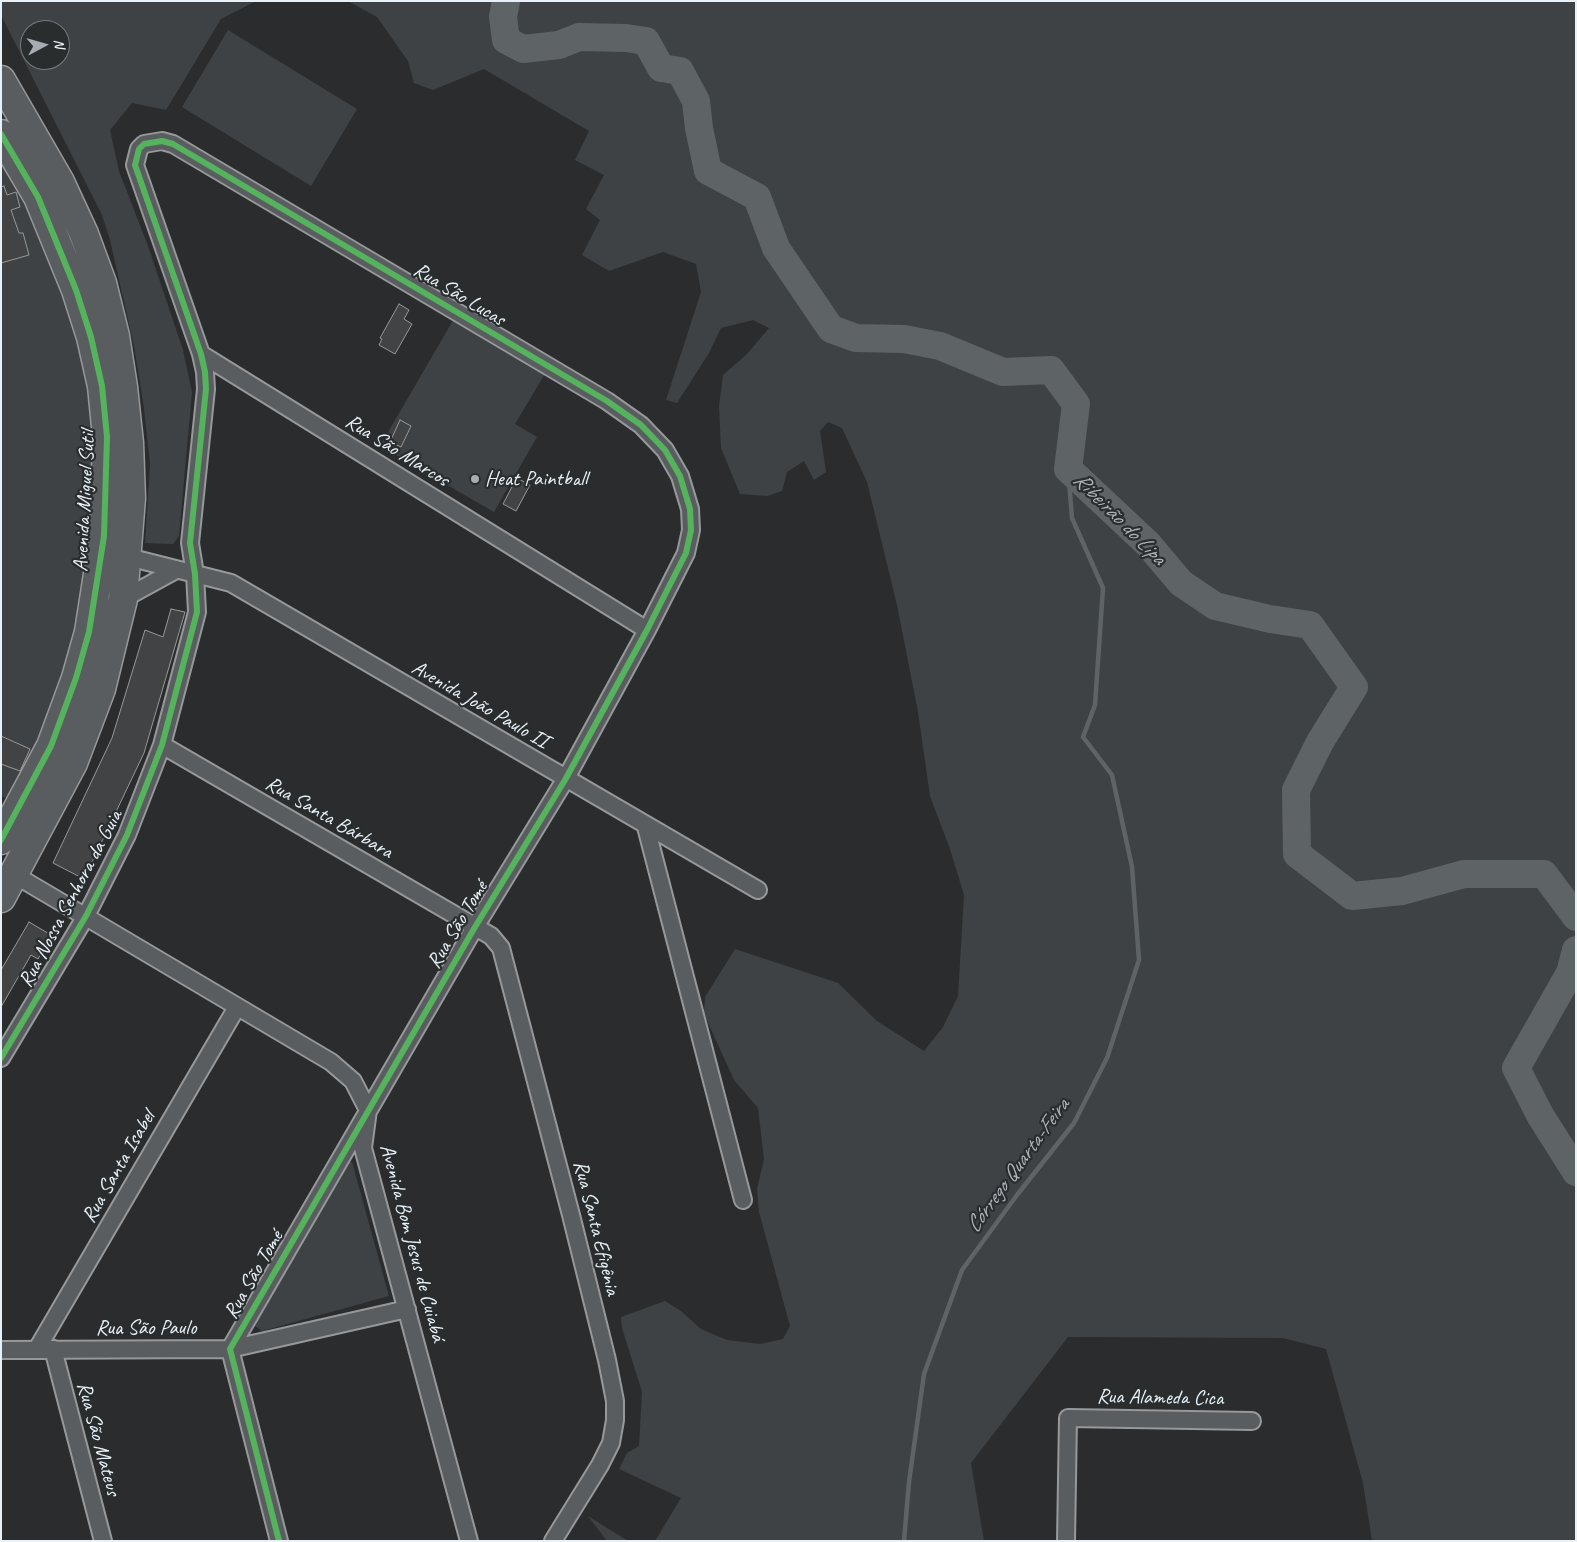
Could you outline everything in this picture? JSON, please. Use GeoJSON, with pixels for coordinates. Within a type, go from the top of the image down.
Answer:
{"type":"FeatureCollection","features":[{"type":"Feature","properties":{"kind":"highway","name":"Avenida Miguel Sutil"},"geometry":{"type":"LineString","coordinates":[[1,80],[60,182],[84,234],[102,283],[115,336],[129,443],[131,498],[124,599],[101,689],[73,762],[15,875],[1,898]]}},
{"type":"Feature","properties":{"kind":"highway","name":"Avenida Miguel Sutil"},"geometry":{"type":"LineString","coordinates":[[1,134],[38,197],[76,290],[91,337],[102,386],[107,437],[104,536],[89,632],[76,678],[51,746],[1,840]]}},
{"type":"Feature","properties":{"kind":"street","name":"Rua Nossa Senhora da Guia"},"geometry":{"type":"LineString","coordinates":[[1,1058],[86,916],[128,835],[162,745],[196,621],[197,594],[190,543],[206,389],[201,354],[134,165],[138,149],[144,144],[162,141],[173,144]]}},
{"type":"Feature","properties":{"kind":"street","name":"Rua São Lucas"},"geometry":{"type":"LineString","coordinates":[[173,144],[614,406],[641,425],[664,450],[680,476],[690,509]]}},
{"type":"Feature","properties":{"kind":"street","name":"Rua São Marcos"},"geometry":{"type":"LineString","coordinates":[[201,354],[647,630]]}},
{"type":"Feature","properties":{"kind":"street","name":"Rua São Tomé"},"geometry":{"type":"LineString","coordinates":[[230,1349],[475,927],[565,780],[647,630],[686,553],[691,530],[690,509]]}},
{"type":"Feature","properties":{"kind":"street","name":"Avenida João Paulo II"},"geometry":{"type":"LineString","coordinates":[[128,558],[230,583],[565,780],[758,890]]}},
{"type":"Feature","properties":{"kind":"street"},"geometry":{"type":"LineString","coordinates":[[124,599],[176,570]]}},
{"type":"Feature","properties":{"kind":"street","name":"Rua Santa Bárbara"},"geometry":{"type":"LineString","coordinates":[[162,745],[475,927]]}},
{"type":"Feature","properties":{"kind":"street"},"geometry":{"type":"LineString","coordinates":[[646,827],[743,1200]]}},
{"type":"Feature","properties":{"kind":"street"},"geometry":{"type":"LineString","coordinates":[[15,875],[331,1062],[353,1081],[368,1110]]}},
{"type":"Feature","properties":{"kind":"street","name":"Rua Santa Efigênia"},"geometry":{"type":"LineString","coordinates":[[475,927],[490,936],[501,948],[576,1234],[607,1360],[614,1401],[615,1420],[611,1443],[600,1465],[553,1541]]}},
{"type":"Feature","properties":{"kind":"street","name":"Rua Santa Isabel"},"geometry":{"type":"LineString","coordinates":[[44,1349],[238,1007]]}},
{"type":"Feature","properties":{"kind":"street","name":"Avenida Bom Jesus de Cuiabá"},"geometry":{"type":"LineString","coordinates":[[368,1110],[363,1148],[469,1541]]}},
{"type":"Feature","properties":{"kind":"street","name":"Rua São Paulo"},"geometry":{"type":"LineString","coordinates":[[1,1350],[230,1349],[407,1309]]}},
{"type":"Feature","properties":{"kind":"street","name":"Rua São Mateus"},"geometry":{"type":"LineString","coordinates":[[44,1349],[103,1541]]}},
{"type":"Feature","properties":{"kind":"street"},"geometry":{"type":"LineString","coordinates":[[230,1349],[279,1541]]}},
{"type":"Feature","properties":{"kind":"street","name":"Rua Alameda Cica"},"geometry":{"type":"LineString","coordinates":[[1066,1541],[1068,1418],[1252,1421]]}},
{"type":"Feature","properties":{"kind":"shaded area"},"geometry":{"type":"Polygon","coordinates":[[[1,1],[256,1],[221,19],[166,110],[132,103],[110,130],[119,171],[148,246],[183,350],[192,392],[179,536],[173,544],[145,543],[150,464],[144,408],[134,346],[110,240],[102,215],[29,70],[70,70],[70,20],[20,20],[20,53],[1,15],[1,1]]]}},
{"type":"Feature","properties":{"kind":"shaded area"},"geometry":{"type":"Polygon","coordinates":[[[348,1],[1576,1],[1576,1541],[1372,1541],[1363,1483],[1326,1349],[1283,1338],[1068,1337],[971,1463],[984,1541],[655,1541],[681,1498],[619,1469],[627,1453],[639,1446],[642,1392],[622,1328],[621,1317],[665,1301],[681,1311],[701,1329],[727,1340],[760,1344],[783,1339],[790,1326],[759,1212],[757,1189],[764,1159],[758,1108],[734,1080],[704,1014],[705,997],[735,949],[838,983],[877,1021],[924,1051],[943,1027],[958,996],[964,895],[950,849],[930,796],[918,712],[897,605],[867,482],[842,428],[828,422],[820,431],[826,472],[814,480],[804,461],[787,472],[782,491],[767,496],[740,494],[721,448],[719,406],[723,375],[747,354],[769,328],[753,320],[721,328],[709,353],[677,403],[666,400],[701,292],[696,264],[663,252],[609,271],[582,255],[600,220],[586,209],[604,175],[575,160],[589,131],[484,69],[433,90],[414,83],[408,61],[377,17],[348,1]]]}},
{"type":"Feature","properties":{"kind":"shaded area"},"geometry":{"type":"Polygon","coordinates":[[[228,30],[357,109],[311,186],[182,107],[228,30]]]}},
{"type":"Feature","properties":{"kind":"shaded area"},"geometry":{"type":"Polygon","coordinates":[[[1,151],[68,289],[93,390],[98,468],[81,639],[14,802],[1,796],[1,151]]]}},
{"type":"Feature","properties":{"kind":"shaded area"},"geometry":{"type":"Polygon","coordinates":[[[455,317],[546,372],[515,424],[537,437],[494,512],[380,446],[455,317]]]}},
{"type":"Feature","properties":{"kind":"shaded area"},"geometry":{"type":"Polygon","coordinates":[[[341,1162],[352,1162],[389,1296],[262,1331],[255,1326],[341,1162]]]}},
{"type":"Feature","properties":{"kind":"shaded area"},"geometry":{"type":"Polygon","coordinates":[[[588,1516],[628,1541],[607,1541],[588,1516]]]}},
{"type":"Feature","properties":{"kind":"building"},"geometry":{"type":"Polygon","coordinates":[[[4,186],[7,195],[16,192],[20,207],[11,210],[19,233],[23,233],[29,255],[1,263],[1,187],[4,186]]]}},
{"type":"Feature","properties":{"kind":"building"},"geometry":{"type":"Polygon","coordinates":[[[399,304],[409,310],[404,319],[412,324],[395,354],[379,345],[382,339],[380,338],[399,304]]]}},
{"type":"Feature","properties":{"kind":"building"},"geometry":{"type":"Polygon","coordinates":[[[400,420],[411,426],[401,447],[390,442],[400,420]]]}},
{"type":"Feature","properties":{"kind":"building"},"geometry":{"type":"Polygon","coordinates":[[[519,479],[530,485],[516,511],[503,504],[515,481],[516,483],[519,479]]]}},
{"type":"Feature","properties":{"kind":"building"},"geometry":{"type":"Polygon","coordinates":[[[171,609],[185,612],[144,753],[84,879],[53,863],[112,738],[145,630],[163,637],[171,609]]]}},
{"type":"Feature","properties":{"kind":"building"},"geometry":{"type":"Polygon","coordinates":[[[1,736],[30,749],[20,771],[1,764],[1,736]]]}},
{"type":"Feature","properties":{"kind":"building"},"geometry":{"type":"Polygon","coordinates":[[[29,922],[51,935],[38,959],[31,955],[1,1007],[1,970],[29,922]]]}},
{"type":"Feature","properties":{"kind":"waterway","name":"Córrego Quarta-Feira"},"geometry":{"type":"LineString","coordinates":[[506,1],[503,17],[506,40],[523,49],[559,45],[579,37],[626,38],[646,41],[661,68],[680,71],[696,101],[699,128],[708,171],[757,197],[776,248],[831,329],[856,338],[904,339],[940,346],[1003,372],[1051,370],[1076,404],[1068,469],[1148,544],[1181,583],[1215,606],[1270,619],[1310,625],[1354,687],[1320,742],[1296,790],[1297,854],[1352,896],[1402,891],[1464,874],[1544,874],[1576,917]]}},
{"type":"Feature","properties":{"kind":"waterway","name":"Córrego Quarta-Feira"},"geometry":{"type":"LineString","coordinates":[[904,1541],[909,1482],[924,1374],[962,1270],[1017,1195],[1074,1123],[1107,1058],[1139,960],[1132,867],[1112,775],[1083,737],[1095,705],[1103,588],[1072,518],[1068,469]]}},
{"type":"Feature","properties":{"kind":"waterway","name":"Ribeirão do Lipa"},"geometry":{"type":"LineString","coordinates":[[1576,950],[1570,973],[1516,1068],[1540,1115],[1576,1172]]}},
{"type":"Feature","properties":{"kind":"cycle path"},"geometry":{"type":"LineString","coordinates":[[1,134],[38,197],[76,290],[91,337],[102,386],[107,437],[104,536],[89,632],[76,678],[51,746],[1,840]]}},
{"type":"Feature","properties":{"kind":"cycle path"},"geometry":{"type":"LineString","coordinates":[[1,1058],[86,916],[127,835],[162,745],[197,612],[195,574],[190,543],[206,389],[205,372],[201,354],[135,165],[139,149],[144,144],[162,141],[173,144],[607,401],[641,425],[665,450],[680,476],[690,509],[691,530],[686,553],[647,630],[565,780],[475,927],[230,1349],[279,1541]]}},
{"type":"Feature","properties":{"kind":"place","name":"Heat Paintball"},"geometry":{"type":"Point","coordinates":[475,479]}}]}
